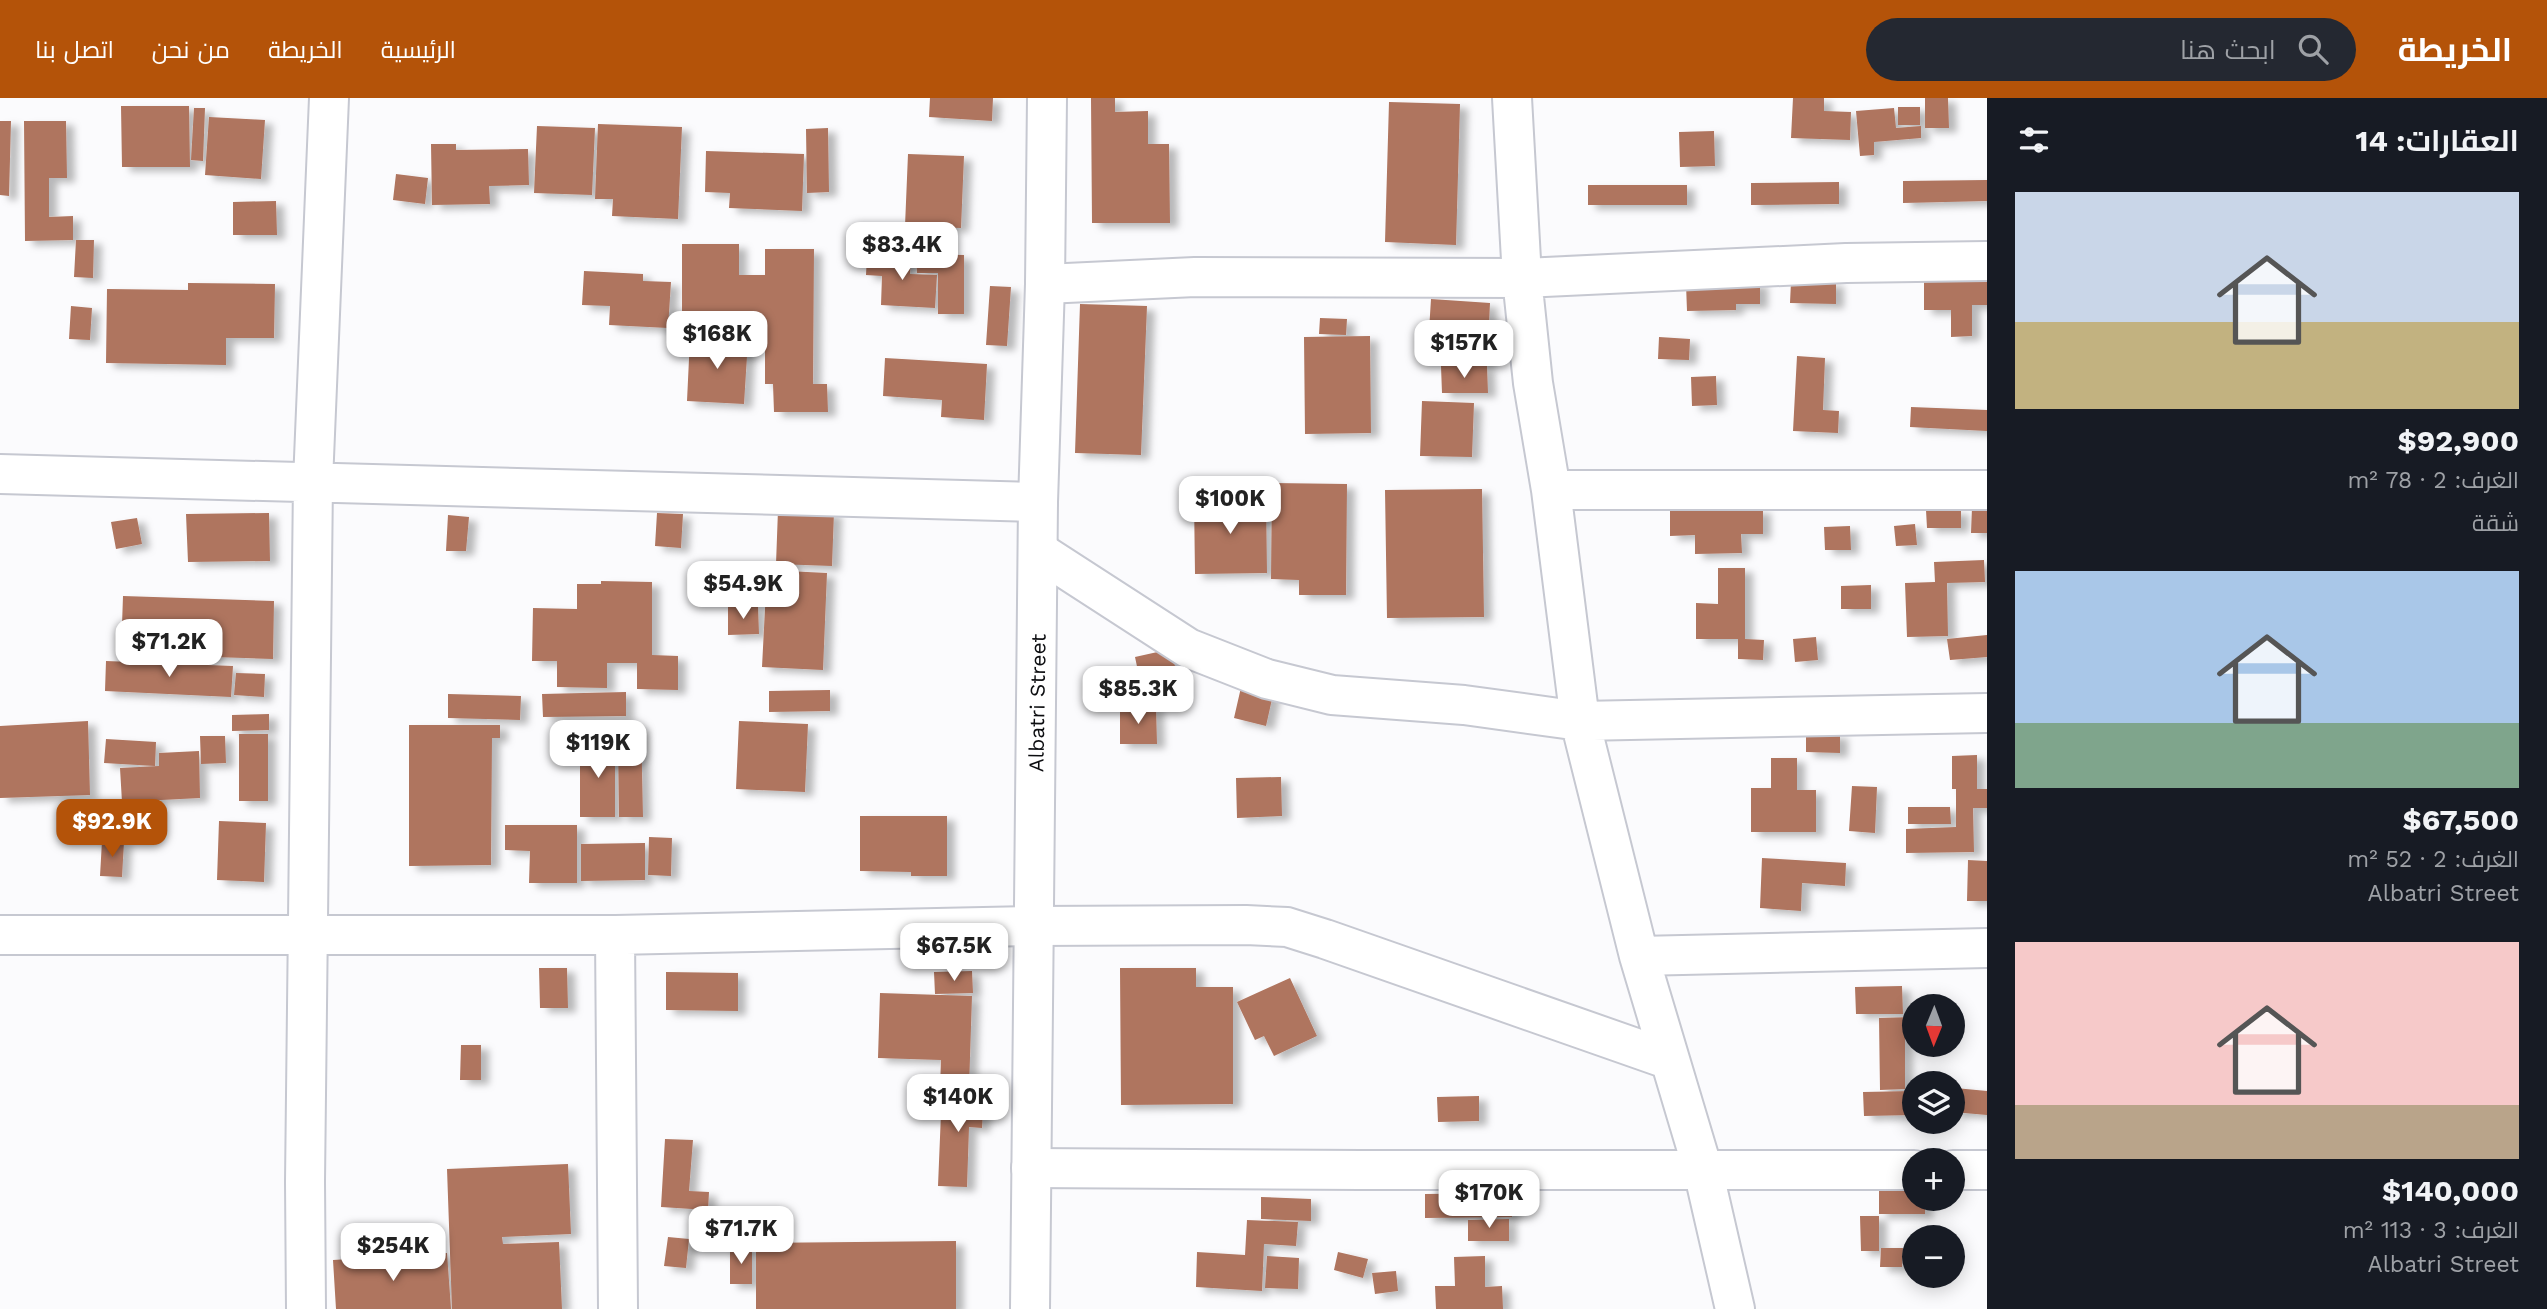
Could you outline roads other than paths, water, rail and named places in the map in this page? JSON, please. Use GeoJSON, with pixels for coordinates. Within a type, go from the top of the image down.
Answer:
{"type":"FeatureCollection","features":[{"type":"Feature","properties":{"kind":"street"},"geometry":{"type":"LineString","coordinates":[[306,1309],[313,482],[329,98]]}},
{"type":"Feature","properties":{"kind":"street","name":"Albatri Street"},"geometry":{"type":"LineString","coordinates":[[1030,1309],[1038,502],[1045,284],[1047,98]]}},
{"type":"Feature","properties":{"kind":"street"},"geometry":{"type":"LineString","coordinates":[[1512,98],[1522,278],[1533,383],[1551,490],[1580,721],[1639,956],[1703,1170],[1735,1309]]}},
{"type":"Feature","properties":{"kind":"street"},"geometry":{"type":"LineString","coordinates":[[1045,284],[1208,277],[1522,278],[1846,263],[1987,261]]}},
{"type":"Feature","properties":{"kind":"street"},"geometry":{"type":"LineString","coordinates":[[0,474],[1038,502]]}},
{"type":"Feature","properties":{"kind":"street"},"geometry":{"type":"LineString","coordinates":[[1551,490],[1987,490]]}},
{"type":"Feature","properties":{"kind":"street"},"geometry":{"type":"LineString","coordinates":[[1038,551],[1188,648],[1267,679],[1332,695],[1464,705],[1580,721],[1987,713]]}},
{"type":"Feature","properties":{"kind":"street"},"geometry":{"type":"LineString","coordinates":[[0,935],[615,935],[1033,926],[1287,927],[1670,1060]]}},
{"type":"Feature","properties":{"kind":"street"},"geometry":{"type":"LineString","coordinates":[[615,935],[618,1309]]}},
{"type":"Feature","properties":{"kind":"street"},"geometry":{"type":"LineString","coordinates":[[1639,956],[1987,948]]}},
{"type":"Feature","properties":{"kind":"street"},"geometry":{"type":"LineString","coordinates":[[1031,1168],[1902,1170]]}},
{"type":"Feature","properties":{"kind":"street"},"geometry":{"type":"LineString","coordinates":[[1965,1170],[1987,1170]]}}]}
